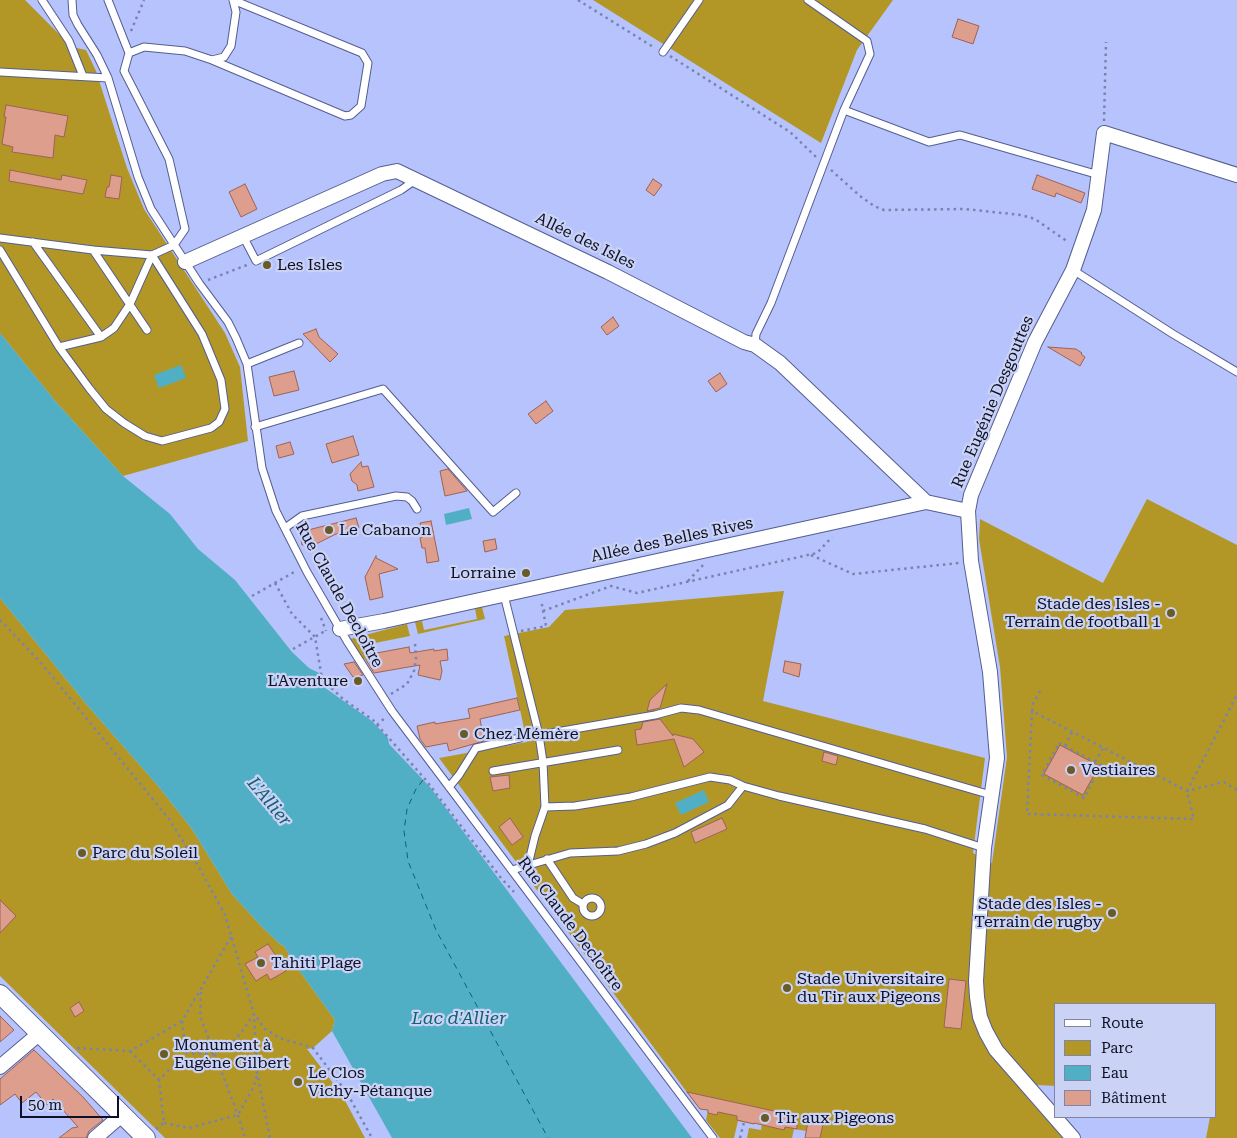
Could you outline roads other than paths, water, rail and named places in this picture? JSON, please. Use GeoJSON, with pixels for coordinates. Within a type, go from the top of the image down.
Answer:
{"type":"FeatureCollection","features":[{"type":"Feature","properties":{"kind":"street","name":"Rue Eugénie Desgouttes"},"geometry":{"type":"LineString","coordinates":[[1054,1116],[996,1050],[980,1016],[976,981],[984,848],[997,758],[990,672],[971,561],[968,511],[971,494],[1035,342],[1073,270],[1094,210],[1104,133],[1237,175]]}},
{"type":"Feature","properties":{"kind":"street","name":"Allée des Isles"},"geometry":{"type":"LineString","coordinates":[[185,262],[382,174],[397,170],[608,272],[744,342],[755,345],[780,363],[926,502]]}},
{"type":"Feature","properties":{"kind":"street","name":"Allée des Belles Rives"},"geometry":{"type":"LineString","coordinates":[[333,630],[384,621],[926,502],[968,511]]}},
{"type":"Feature","properties":{"kind":"street"},"geometry":{"type":"LineString","coordinates":[[0,994],[123,1114],[150,1134]]}},
{"type":"Feature","properties":{"kind":"street"},"geometry":{"type":"LineString","coordinates":[[0,1067],[40,1033]]}},
{"type":"Feature","properties":{"kind":"street"},"geometry":{"type":"LineString","coordinates":[[95,1138],[123,1114]]}},
{"type":"Feature","properties":{"kind":"street","name":"Rue Eugénie Desgouttes"},"geometry":{"type":"LineString","coordinates":[[1056,1118],[1073,1138]]}},
{"type":"Feature","properties":{"kind":"lane"},"geometry":{"type":"LineString","coordinates":[[42,0],[69,40],[83,76]]}},
{"type":"Feature","properties":{"kind":"lane","name":"Rue Claude Decloître"},"geometry":{"type":"LineString","coordinates":[[72,0],[74,15],[78,25],[97,54],[108,78],[138,176],[151,209],[185,262],[228,322],[246,364],[262,468],[270,495],[333,630],[713,1138]]}},
{"type":"Feature","properties":{"kind":"lane"},"geometry":{"type":"LineString","coordinates":[[0,238],[93,250],[152,255],[174,245],[185,229],[170,159],[124,71],[128,53],[108,0]]}},
{"type":"Feature","properties":{"kind":"lane"},"geometry":{"type":"LineString","coordinates":[[128,53],[144,47],[185,51],[212,60],[345,116],[351,115],[361,106],[368,63],[362,53],[233,0]]}},
{"type":"Feature","properties":{"kind":"lane"},"geometry":{"type":"LineString","coordinates":[[212,60],[224,57],[231,46],[236,12],[233,0]]}},
{"type":"Feature","properties":{"kind":"lane"},"geometry":{"type":"LineString","coordinates":[[664,52],[699,0]]}},
{"type":"Feature","properties":{"kind":"lane"},"geometry":{"type":"LineString","coordinates":[[755,345],[756,334],[772,302],[844,110],[870,54],[867,41],[808,0]]}},
{"type":"Feature","properties":{"kind":"lane"},"geometry":{"type":"LineString","coordinates":[[0,72],[108,78]]}},
{"type":"Feature","properties":{"kind":"lane"},"geometry":{"type":"LineString","coordinates":[[844,110],[929,142],[960,135],[1099,175]]}},
{"type":"Feature","properties":{"kind":"lane"},"geometry":{"type":"LineString","coordinates":[[243,236],[256,261],[401,190],[411,183],[414,178]]}},
{"type":"Feature","properties":{"kind":"lane"},"geometry":{"type":"LineString","coordinates":[[33,242],[101,337]]}},
{"type":"Feature","properties":{"kind":"lane"},"geometry":{"type":"LineString","coordinates":[[0,250],[59,347],[88,388],[106,408],[124,423],[145,436],[162,441],[211,428],[219,422],[225,409],[221,380],[202,334],[152,255]]}},
{"type":"Feature","properties":{"kind":"lane"},"geometry":{"type":"LineString","coordinates":[[93,250],[147,330]]}},
{"type":"Feature","properties":{"kind":"lane"},"geometry":{"type":"LineString","coordinates":[[59,347],[101,337],[114,328],[130,304],[152,255]]}},
{"type":"Feature","properties":{"kind":"lane"},"geometry":{"type":"LineString","coordinates":[[1073,270],[1173,334],[1237,372]]}},
{"type":"Feature","properties":{"kind":"lane"},"geometry":{"type":"LineString","coordinates":[[246,364],[299,343]]}},
{"type":"Feature","properties":{"kind":"lane"},"geometry":{"type":"LineString","coordinates":[[255,426],[383,389],[493,512],[516,493]]}},
{"type":"Feature","properties":{"kind":"lane"},"geometry":{"type":"LineString","coordinates":[[285,528],[302,516],[396,496],[407,497],[417,509]]}},
{"type":"Feature","properties":{"kind":"lane"},"geometry":{"type":"LineString","coordinates":[[504,595],[539,734],[543,762],[546,808],[535,836],[528,865]]}},
{"type":"Feature","properties":{"kind":"lane"},"geometry":{"type":"LineString","coordinates":[[539,734],[655,715],[681,708],[699,710],[991,795]]}},
{"type":"Feature","properties":{"kind":"lane"},"geometry":{"type":"LineString","coordinates":[[449,787],[476,748],[520,738]]}},
{"type":"Feature","properties":{"kind":"lane"},"geometry":{"type":"LineString","coordinates":[[493,771],[618,750]]}},
{"type":"Feature","properties":{"kind":"lane"},"geometry":{"type":"LineString","coordinates":[[546,808],[574,806],[631,797],[710,777],[730,780],[743,786],[779,796],[925,829],[984,848]]}},
{"type":"Feature","properties":{"kind":"lane"},"geometry":{"type":"LineString","coordinates":[[512,870],[570,853],[618,851],[646,844],[675,833],[728,805],[743,786]]}},
{"type":"Feature","properties":{"kind":"lane"},"geometry":{"type":"LineString","coordinates":[[547,859],[573,898],[583,904]]}},
{"type":"Feature","properties":{"kind":"water","name":"Lac d'Allier"},"geometry":{"type":"Polygon","coordinates":[[[0,333],[56,402],[123,476],[170,514],[198,549],[235,580],[292,652],[309,668],[319,673],[321,685],[372,721],[388,738],[389,744],[430,787],[692,1138],[392,1138],[332,1031],[335,1020],[284,946],[262,927],[232,894],[192,829],[0,598],[0,333]]]}},
{"type":"Feature","properties":{"kind":"water"},"geometry":{"type":"Polygon","coordinates":[[[181,365],[186,378],[159,388],[154,375],[181,365]]]}},
{"type":"Feature","properties":{"kind":"water"},"geometry":{"type":"Polygon","coordinates":[[[469,508],[472,519],[446,525],[444,514],[469,508]]]}},
{"type":"Feature","properties":{"kind":"water"},"geometry":{"type":"Polygon","coordinates":[[[704,790],[709,802],[681,815],[675,803],[704,790]]]}},
{"type":"Feature","properties":{"kind":"place","name":"Les Isles"},"geometry":{"type":"Point","coordinates":[267,265]}},
{"type":"Feature","properties":{"kind":"place","name":"Le Cabanon"},"geometry":{"type":"Point","coordinates":[329,530]}},
{"type":"Feature","properties":{"kind":"place","name":"Lorraine"},"geometry":{"type":"Point","coordinates":[526,573]}},
{"type":"Feature","properties":{"kind":"place","name":"Stade des Isles - Terrain de football 1"},"geometry":{"type":"Point","coordinates":[1171,613]}},
{"type":"Feature","properties":{"kind":"place","name":"L'Aventure"},"geometry":{"type":"Point","coordinates":[358,681]}},
{"type":"Feature","properties":{"kind":"place","name":"Chez Mémère"},"geometry":{"type":"Point","coordinates":[464,734]}},
{"type":"Feature","properties":{"kind":"place","name":"Vestiaires"},"geometry":{"type":"Point","coordinates":[1071,770]}},
{"type":"Feature","properties":{"kind":"place","name":"Parc du Soleil"},"geometry":{"type":"Point","coordinates":[82,853]}},
{"type":"Feature","properties":{"kind":"place","name":"Stade des Isles - Terrain de rugby"},"geometry":{"type":"Point","coordinates":[1112,913]}},
{"type":"Feature","properties":{"kind":"place","name":"Tahiti Plage"},"geometry":{"type":"Point","coordinates":[261,963]}},
{"type":"Feature","properties":{"kind":"place","name":"Stade Universitaire du Tir aux Pigeons"},"geometry":{"type":"Point","coordinates":[787,988]}},
{"type":"Feature","properties":{"kind":"place","name":"Monument à Eugène Gilbert"},"geometry":{"type":"Point","coordinates":[164,1054]}},
{"type":"Feature","properties":{"kind":"place","name":"Le Clos Vichy-Pétanque"},"geometry":{"type":"Point","coordinates":[298,1082]}},
{"type":"Feature","properties":{"kind":"place","name":"Tir aux Pigeons"},"geometry":{"type":"Point","coordinates":[765,1118]}},
{"type":"Feature","properties":{"kind":"water label","name":"L'Allier"},"geometry":{"type":"Point","coordinates":[269,802]}}]}
